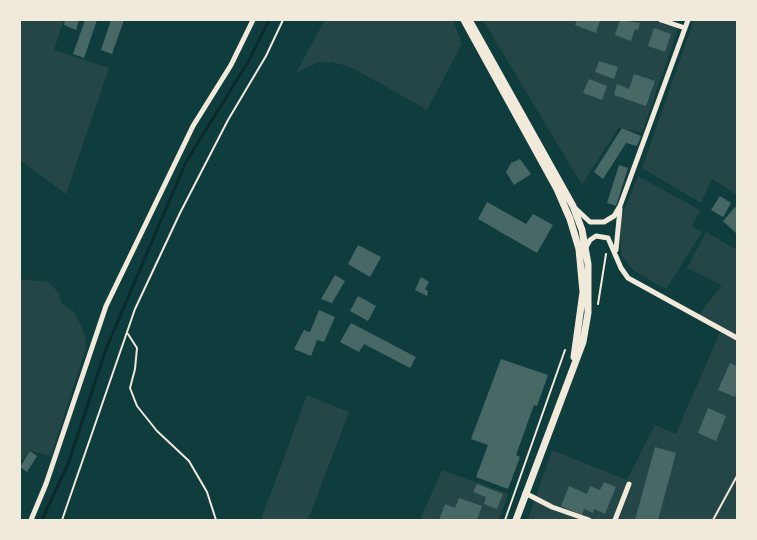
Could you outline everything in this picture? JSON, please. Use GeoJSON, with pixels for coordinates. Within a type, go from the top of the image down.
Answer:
{"type":"FeatureCollection","features":[{"type":"Feature","properties":{"kind":"main road"},"geometry":{"type":"LineString","coordinates":[[464,20],[557,189],[570,219],[579,248],[584,292],[574,360]]}},
{"type":"Feature","properties":{"kind":"main road"},"geometry":{"type":"LineString","coordinates":[[469,20],[573,206],[586,247],[589,280],[588,313],[583,342],[574,360],[516,520]]}},
{"type":"Feature","properties":{"kind":"street"},"geometry":{"type":"LineString","coordinates":[[30,520],[52,466],[106,306],[193,126],[231,65],[253,20]]}},
{"type":"Feature","properties":{"kind":"street"},"geometry":{"type":"LineString","coordinates":[[661,20],[685,28]]}},
{"type":"Feature","properties":{"kind":"street"},"geometry":{"type":"LineString","coordinates":[[616,256],[616,233],[620,206],[688,20]]}},
{"type":"Feature","properties":{"kind":"street"},"geometry":{"type":"LineString","coordinates":[[573,206],[586,218],[597,223],[609,220],[620,206]]}},
{"type":"Feature","properties":{"kind":"street"},"geometry":{"type":"LineString","coordinates":[[586,247],[590,240],[602,236],[608,238],[628,278],[737,338]]}},
{"type":"Feature","properties":{"kind":"street"},"geometry":{"type":"LineString","coordinates":[[615,520],[630,484]]}},
{"type":"Feature","properties":{"kind":"street"},"geometry":{"type":"LineString","coordinates":[[526,493],[552,507],[589,520]]}},
{"type":"Feature","properties":{"kind":"path"},"geometry":{"type":"LineString","coordinates":[[62,520],[136,309],[180,213],[228,120],[266,56],[283,20]]}},
{"type":"Feature","properties":{"kind":"path"},"geometry":{"type":"LineString","coordinates":[[597,308],[607,254],[614,249]]}},
{"type":"Feature","properties":{"kind":"path"},"geometry":{"type":"LineString","coordinates":[[128,333],[137,348],[136,369],[130,388],[137,406],[157,431],[188,461],[207,492],[216,520]]}},
{"type":"Feature","properties":{"kind":"path"},"geometry":{"type":"LineString","coordinates":[[504,520],[566,349],[575,350]]}},
{"type":"Feature","properties":{"kind":"path"},"geometry":{"type":"LineString","coordinates":[[713,520],[737,476]]}},
{"type":"Feature","properties":{"kind":"shaded area"},"geometry":{"type":"Polygon","coordinates":[[[20,20],[64,20],[54,50],[109,68],[66,194],[20,160],[20,20]]]}},
{"type":"Feature","properties":{"kind":"shaded area"},"geometry":{"type":"Polygon","coordinates":[[[325,20],[453,20],[462,44],[427,110],[353,68],[333,62],[316,63],[295,74],[325,20]]]}},
{"type":"Feature","properties":{"kind":"shaded area"},"geometry":{"type":"Polygon","coordinates":[[[483,20],[653,20],[678,29],[642,133],[619,127],[582,185],[483,20]]]}},
{"type":"Feature","properties":{"kind":"shaded area"},"geometry":{"type":"Polygon","coordinates":[[[694,20],[737,20],[737,195],[712,179],[701,203],[642,168],[694,20]]]}},
{"type":"Feature","properties":{"kind":"shaded area"},"geometry":{"type":"Polygon","coordinates":[[[638,176],[700,210],[692,226],[702,232],[666,289],[634,271],[621,255],[621,218],[638,176]]]}},
{"type":"Feature","properties":{"kind":"shaded area"},"geometry":{"type":"Polygon","coordinates":[[[706,232],[737,250],[737,337],[698,316],[722,285],[687,268],[706,232]]]}},
{"type":"Feature","properties":{"kind":"shaded area"},"geometry":{"type":"Polygon","coordinates":[[[20,279],[48,282],[59,293],[61,302],[76,314],[85,336],[86,348],[51,456],[30,451],[20,462],[20,279]]]}},
{"type":"Feature","properties":{"kind":"shaded area"},"geometry":{"type":"Polygon","coordinates":[[[720,332],[737,340],[737,520],[528,520],[552,450],[627,480],[655,425],[676,434],[720,332]]]}},
{"type":"Feature","properties":{"kind":"shaded area"},"geometry":{"type":"Polygon","coordinates":[[[307,395],[349,412],[308,520],[261,520],[307,395]]]}},
{"type":"Feature","properties":{"kind":"shaded area"},"geometry":{"type":"Polygon","coordinates":[[[442,470],[508,494],[499,520],[420,520],[442,470]]]}},
{"type":"Feature","properties":{"kind":"building"},"geometry":{"type":"Polygon","coordinates":[[[65,20],[79,20],[76,30],[64,25],[65,20]]]}},
{"type":"Feature","properties":{"kind":"building"},"geometry":{"type":"Polygon","coordinates":[[[85,20],[97,20],[84,58],[73,54],[85,20]]]}},
{"type":"Feature","properties":{"kind":"building"},"geometry":{"type":"Polygon","coordinates":[[[111,20],[124,20],[112,54],[101,50],[111,20]]]}},
{"type":"Feature","properties":{"kind":"building"},"geometry":{"type":"Polygon","coordinates":[[[577,20],[600,20],[596,33],[575,25],[577,20]]]}},
{"type":"Feature","properties":{"kind":"building"},"geometry":{"type":"Polygon","coordinates":[[[620,20],[640,23],[638,30],[635,29],[631,41],[615,35],[620,20]]]}},
{"type":"Feature","properties":{"kind":"building"},"geometry":{"type":"Polygon","coordinates":[[[654,28],[671,34],[665,52],[648,46],[654,28]]]}},
{"type":"Feature","properties":{"kind":"building"},"geometry":{"type":"Polygon","coordinates":[[[599,61],[618,67],[614,79],[595,72],[599,61]]]}},
{"type":"Feature","properties":{"kind":"building"},"geometry":{"type":"Polygon","coordinates":[[[634,74],[655,81],[646,106],[614,95],[617,84],[629,89],[634,74]]]}},
{"type":"Feature","properties":{"kind":"building"},"geometry":{"type":"Polygon","coordinates":[[[589,79],[607,86],[602,100],[583,93],[589,79]]]}},
{"type":"Feature","properties":{"kind":"building"},"geometry":{"type":"Polygon","coordinates":[[[622,128],[641,136],[637,146],[626,143],[603,179],[594,172],[622,128]]]}},
{"type":"Feature","properties":{"kind":"building"},"geometry":{"type":"Polygon","coordinates":[[[520,159],[531,174],[514,185],[506,172],[511,163],[520,159]]]}},
{"type":"Feature","properties":{"kind":"building"},"geometry":{"type":"Polygon","coordinates":[[[619,165],[628,168],[616,206],[607,203],[619,165]]]}},
{"type":"Feature","properties":{"kind":"building"},"geometry":{"type":"Polygon","coordinates":[[[720,196],[731,203],[723,217],[711,210],[720,196]]]}},
{"type":"Feature","properties":{"kind":"building"},"geometry":{"type":"Polygon","coordinates":[[[487,202],[526,224],[533,214],[553,225],[537,253],[478,219],[487,202]]]}},
{"type":"Feature","properties":{"kind":"building"},"geometry":{"type":"Polygon","coordinates":[[[735,207],[737,208],[737,234],[723,221],[735,207]]]}},
{"type":"Feature","properties":{"kind":"building"},"geometry":{"type":"Polygon","coordinates":[[[358,245],[381,257],[370,277],[348,264],[358,245]]]}},
{"type":"Feature","properties":{"kind":"building"},"geometry":{"type":"Polygon","coordinates":[[[335,275],[345,281],[332,303],[321,299],[335,275]]]}},
{"type":"Feature","properties":{"kind":"building"},"geometry":{"type":"Polygon","coordinates":[[[421,277],[429,282],[425,289],[428,291],[427,296],[415,290],[421,277]]]}},
{"type":"Feature","properties":{"kind":"building"},"geometry":{"type":"Polygon","coordinates":[[[358,296],[376,306],[368,321],[350,311],[358,296]]]}},
{"type":"Feature","properties":{"kind":"building"},"geometry":{"type":"Polygon","coordinates":[[[319,310],[335,317],[324,342],[317,340],[311,356],[294,349],[304,330],[310,332],[319,310]]]}},
{"type":"Feature","properties":{"kind":"building"},"geometry":{"type":"Polygon","coordinates":[[[351,323],[416,357],[410,368],[364,344],[359,352],[340,342],[351,323]]]}},
{"type":"Feature","properties":{"kind":"building"},"geometry":{"type":"Polygon","coordinates":[[[501,359],[548,375],[537,406],[534,405],[516,455],[520,457],[508,489],[476,477],[488,445],[471,439],[501,359]]]}},
{"type":"Feature","properties":{"kind":"building"},"geometry":{"type":"Polygon","coordinates":[[[730,363],[737,366],[737,391],[735,397],[718,390],[730,363]]]}},
{"type":"Feature","properties":{"kind":"building"},"geometry":{"type":"Polygon","coordinates":[[[708,408],[726,416],[716,441],[698,433],[708,408]]]}},
{"type":"Feature","properties":{"kind":"building"},"geometry":{"type":"Polygon","coordinates":[[[655,447],[676,453],[658,520],[635,520],[655,447]]]}},
{"type":"Feature","properties":{"kind":"building"},"geometry":{"type":"Polygon","coordinates":[[[30,451],[37,456],[27,472],[20,467],[30,451]]]}},
{"type":"Feature","properties":{"kind":"building"},"geometry":{"type":"Polygon","coordinates":[[[604,482],[616,487],[605,514],[594,509],[593,513],[584,509],[582,515],[561,506],[569,486],[587,494],[590,486],[600,490],[604,482]]]}},
{"type":"Feature","properties":{"kind":"building"},"geometry":{"type":"Polygon","coordinates":[[[477,484],[503,494],[497,509],[484,504],[486,497],[473,492],[477,484]]]}},
{"type":"Feature","properties":{"kind":"building"},"geometry":{"type":"Polygon","coordinates":[[[459,498],[482,506],[477,520],[439,520],[445,504],[455,508],[459,498]]]}},
{"type":"Feature","properties":{"kind":"waterway"},"geometry":{"type":"LineString","coordinates":[[42,520],[68,464],[106,349],[186,162],[248,62],[269,20]]}}]}
